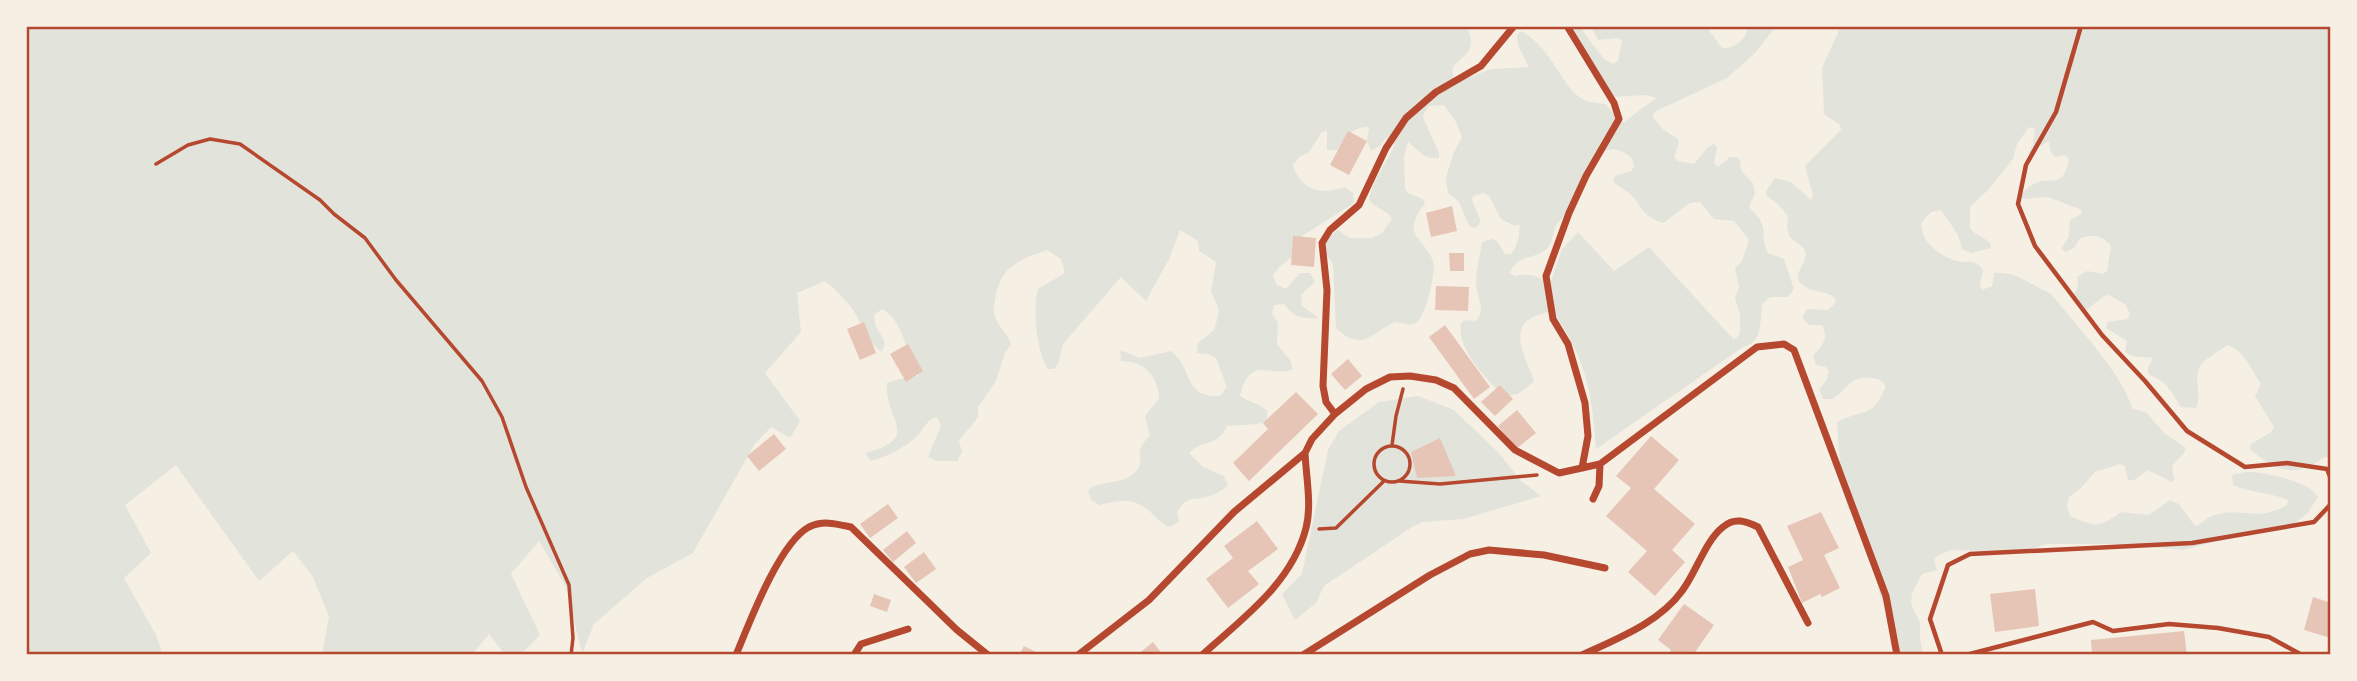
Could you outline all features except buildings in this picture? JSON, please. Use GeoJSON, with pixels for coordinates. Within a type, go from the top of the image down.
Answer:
{"type":"FeatureCollection","features":[{"type":"Feature","properties":{"kind":"street"},"geometry":{"type":"LineString","coordinates":[[1335,414],[1326,402],[1322,386],[1327,290],[1322,243],[1329,230],[1359,205],[1386,148],[1406,118],[1436,92],[1481,66],[1514,26]]}},
{"type":"Feature","properties":{"kind":"street"},"geometry":{"type":"LineString","coordinates":[[1567,26],[1615,103],[1619,120],[1586,176],[1546,276],[1553,318],[1568,344],[1585,403],[1588,436],[1582,468]]}},
{"type":"Feature","properties":{"kind":"street"},"geometry":{"type":"LineString","coordinates":[[1077,655],[1149,600],[1234,512],[1305,453],[1312,439],[1335,414],[1366,388],[1390,377],[1410,376],[1436,380],[1454,388],[1515,450],[1559,473],[1600,464],[1757,348],[1784,344],[1794,350],[1886,596],[1898,655]]}},
{"type":"Feature","properties":{"kind":"street"},"geometry":{"type":"LineString","coordinates":[[1202,655],[1262,601],[1291,567],[1306,527],[1305,453]]}},
{"type":"Feature","properties":{"kind":"street"},"geometry":{"type":"LineString","coordinates":[[1593,499],[1600,480],[1600,464]]}},
{"type":"Feature","properties":{"kind":"street"},"geometry":{"type":"LineString","coordinates":[[1582,655],[1646,623],[1667,607],[1682,591],[1723,527],[1736,520],[1758,527],[1808,623]]}},
{"type":"Feature","properties":{"kind":"street"},"geometry":{"type":"LineString","coordinates":[[736,655],[759,601],[787,549],[808,528],[828,522],[851,527],[957,629],[988,655]]}},
{"type":"Feature","properties":{"kind":"street"},"geometry":{"type":"LineString","coordinates":[[1303,655],[1430,575],[1470,554],[1489,550],[1544,555],[1605,568]]}},
{"type":"Feature","properties":{"kind":"street"},"geometry":{"type":"LineString","coordinates":[[854,655],[861,644],[908,629]]}},
{"type":"Feature","properties":{"kind":"lane"},"geometry":{"type":"LineString","coordinates":[[2081,26],[2056,112],[2025,165],[2018,204],[2035,246],[2102,335],[2146,381],[2187,431],[2245,467],[2287,463],[2327,469],[2331,479]]}},
{"type":"Feature","properties":{"kind":"lane"},"geometry":{"type":"LineString","coordinates":[[1942,655],[1930,620],[1948,565],[1970,554],[2192,543],[2314,522],[2331,504]]}},
{"type":"Feature","properties":{"kind":"lane"},"geometry":{"type":"LineString","coordinates":[[1966,655],[2093,622],[2113,631],[2169,624],[2218,628],[2269,637],[2302,655]]}},
{"type":"Feature","properties":{"kind":"path"},"geometry":{"type":"LineString","coordinates":[[156,164],[188,145],[210,139],[240,144],[320,200],[334,215],[365,238],[396,280],[482,381],[502,416],[526,486],[569,585],[573,638],[571,655]]}},
{"type":"Feature","properties":{"kind":"path"},"geometry":{"type":"LineString","coordinates":[[1392,445],[1396,416],[1410,376]]}},
{"type":"Feature","properties":{"kind":"path"},"geometry":{"type":"LineString","coordinates":[[1399,481],[1405,477],[1410,462],[1403,449],[1392,445],[1381,449],[1373,462],[1378,476],[1384,481],[1440,484],[1559,473]]}},
{"type":"Feature","properties":{"kind":"path"},"geometry":{"type":"LineString","coordinates":[[1306,527],[1336,528],[1384,481]]}},
{"type":"Feature","properties":{"kind":"shaded area"},"geometry":{"type":"Polygon","coordinates":[[[26,26],[1466,26],[1471,38],[1470,46],[1453,68],[1457,82],[1491,69],[1529,67],[1518,45],[1517,35],[1521,31],[1549,57],[1576,94],[1586,101],[1606,104],[1618,120],[1624,122],[1656,98],[1647,95],[1616,97],[1608,91],[1572,26],[1579,26],[1604,59],[1613,64],[1618,61],[1622,40],[1598,40],[1591,26],[1706,26],[1722,48],[1732,47],[1739,42],[1749,26],[1776,26],[1756,52],[1727,78],[1654,112],[1653,117],[1677,138],[1679,143],[1674,157],[1678,161],[1694,164],[1708,147],[1714,144],[1717,148],[1714,163],[1718,167],[1730,157],[1740,160],[1741,171],[1753,183],[1755,193],[1749,207],[1760,220],[1765,246],[1768,253],[1784,259],[1794,289],[1788,297],[1770,297],[1762,304],[1759,330],[1754,341],[1596,449],[1589,393],[1580,360],[1552,310],[1531,318],[1524,324],[1520,340],[1534,382],[1518,394],[1503,396],[1481,372],[1463,343],[1461,323],[1465,320],[1476,321],[1481,312],[1476,283],[1482,242],[1492,239],[1497,241],[1505,254],[1511,254],[1518,240],[1519,224],[1515,226],[1501,219],[1489,196],[1484,193],[1473,196],[1480,220],[1479,225],[1474,228],[1469,226],[1459,202],[1448,193],[1446,177],[1462,137],[1456,122],[1444,105],[1429,106],[1423,115],[1439,158],[1425,156],[1408,142],[1404,156],[1405,189],[1423,199],[1425,203],[1414,222],[1414,229],[1434,266],[1423,313],[1416,323],[1411,325],[1395,322],[1360,340],[1345,335],[1336,328],[1333,264],[1321,242],[1338,230],[1350,238],[1372,238],[1382,233],[1392,219],[1369,200],[1373,185],[1395,143],[1386,138],[1380,146],[1371,151],[1367,141],[1369,127],[1363,127],[1350,134],[1338,150],[1327,150],[1327,131],[1322,132],[1309,152],[1299,157],[1293,165],[1296,173],[1313,189],[1328,191],[1344,187],[1353,193],[1354,203],[1302,236],[1296,254],[1279,267],[1273,276],[1277,285],[1286,289],[1300,273],[1310,273],[1315,282],[1301,295],[1302,306],[1319,318],[1299,317],[1284,304],[1274,305],[1272,314],[1278,323],[1277,344],[1290,360],[1293,369],[1262,370],[1249,375],[1240,396],[1267,410],[1267,421],[1227,426],[1214,441],[1189,453],[1203,467],[1224,476],[1228,486],[1212,495],[1185,502],[1177,512],[1179,522],[1170,527],[1137,503],[1118,501],[1099,505],[1091,500],[1088,490],[1125,479],[1136,471],[1140,463],[1141,447],[1150,436],[1145,416],[1159,399],[1156,383],[1149,371],[1137,364],[1121,361],[1120,350],[1140,358],[1171,351],[1178,357],[1189,380],[1199,392],[1220,396],[1227,387],[1216,358],[1197,353],[1198,343],[1214,330],[1217,320],[1219,310],[1211,292],[1216,262],[1199,251],[1198,241],[1180,230],[1169,259],[1146,301],[1121,277],[1063,344],[1054,369],[1048,369],[1041,353],[1035,307],[1038,289],[1065,273],[1061,259],[1047,250],[1021,260],[1008,270],[999,284],[994,311],[996,320],[1011,344],[1005,353],[996,381],[978,407],[978,417],[959,441],[962,452],[957,461],[937,461],[928,457],[941,426],[937,417],[928,422],[907,444],[871,461],[865,453],[893,441],[897,433],[887,395],[887,383],[918,376],[917,360],[909,350],[895,320],[882,309],[874,315],[875,325],[885,342],[882,352],[869,338],[850,306],[825,281],[797,293],[801,332],[765,373],[800,421],[790,438],[771,427],[754,445],[693,553],[647,578],[594,624],[582,654],[566,587],[539,541],[511,574],[540,635],[520,655],[505,655],[489,634],[472,655],[322,655],[329,616],[313,577],[293,551],[259,581],[176,465],[125,505],[151,553],[124,578],[156,635],[163,655],[26,655],[26,26]],[[1614,149],[1595,157],[1589,164],[1567,212],[1555,228],[1547,249],[1518,262],[1510,273],[1515,276],[1534,276],[1550,284],[1562,249],[1578,232],[1614,271],[1649,247],[1734,340],[1740,334],[1740,314],[1735,298],[1739,287],[1735,268],[1742,261],[1749,240],[1734,221],[1714,219],[1700,202],[1690,203],[1663,223],[1649,216],[1628,192],[1613,181],[1615,176],[1631,171],[1634,167],[1630,157],[1614,149]]]}},
{"type":"Feature","properties":{"kind":"shaded area"},"geometry":{"type":"Polygon","coordinates":[[[1841,26],[2331,26],[2331,458],[2325,457],[2304,468],[2286,470],[2269,463],[2250,449],[2251,444],[2271,432],[2274,427],[2255,396],[2261,384],[2234,348],[2228,345],[2204,362],[2198,369],[2196,408],[2181,407],[2166,385],[2148,373],[2153,358],[2128,354],[2125,352],[2127,341],[2106,328],[2108,322],[2128,319],[2130,314],[2126,305],[2109,295],[2085,311],[2073,296],[2078,287],[2077,277],[2087,271],[2103,274],[2107,271],[2111,246],[2100,237],[2090,236],[2080,238],[2075,247],[2066,252],[2061,249],[2069,236],[2070,220],[2080,215],[2082,210],[2048,197],[2023,199],[2019,196],[2034,184],[2059,179],[2069,159],[2065,155],[2055,157],[2050,150],[2049,141],[2028,154],[2033,144],[2035,129],[2029,127],[2017,144],[2013,159],[1989,189],[1970,207],[1970,228],[1989,242],[1991,248],[1971,253],[1962,249],[1958,235],[1941,210],[1931,212],[1921,223],[1927,241],[1941,254],[1953,260],[1973,262],[1980,266],[1983,270],[1980,285],[1982,290],[1992,286],[1994,273],[2002,273],[2017,276],[2050,293],[2109,365],[2132,408],[2147,413],[2164,433],[2186,448],[2173,465],[2175,478],[2172,482],[2148,470],[2134,480],[2128,480],[2125,466],[2120,464],[2095,472],[2069,497],[2067,506],[2070,516],[2097,524],[2121,512],[2149,515],[2170,500],[2179,504],[2195,526],[2215,515],[2234,512],[2266,513],[2287,505],[2288,500],[2281,497],[2233,485],[2232,475],[2249,472],[2297,482],[2314,492],[2318,497],[2307,514],[2289,527],[2245,534],[2183,550],[2120,544],[2047,544],[2032,549],[1951,550],[1937,556],[1934,560],[1937,570],[1922,574],[1912,593],[1911,604],[1920,623],[1923,655],[1897,655],[1892,626],[1879,592],[1871,555],[1848,508],[1841,483],[1837,422],[1871,409],[1886,386],[1879,380],[1859,378],[1833,399],[1823,399],[1819,389],[1826,381],[1829,371],[1826,367],[1816,365],[1813,355],[1824,342],[1824,330],[1822,325],[1809,325],[1802,318],[1807,309],[1828,310],[1836,302],[1835,298],[1808,288],[1800,282],[1798,278],[1805,260],[1805,251],[1789,236],[1788,216],[1767,196],[1766,191],[1775,178],[1791,182],[1811,200],[1813,196],[1805,166],[1841,130],[1840,125],[1824,114],[1822,68],[1841,26]]]}},
{"type":"Feature","properties":{"kind":"shaded area"},"geometry":{"type":"Polygon","coordinates":[[[1418,396],[1454,410],[1500,454],[1520,480],[1541,496],[1463,519],[1423,522],[1412,527],[1324,586],[1316,603],[1295,620],[1282,594],[1302,574],[1328,450],[1339,431],[1379,402],[1418,396]]]}}]}
